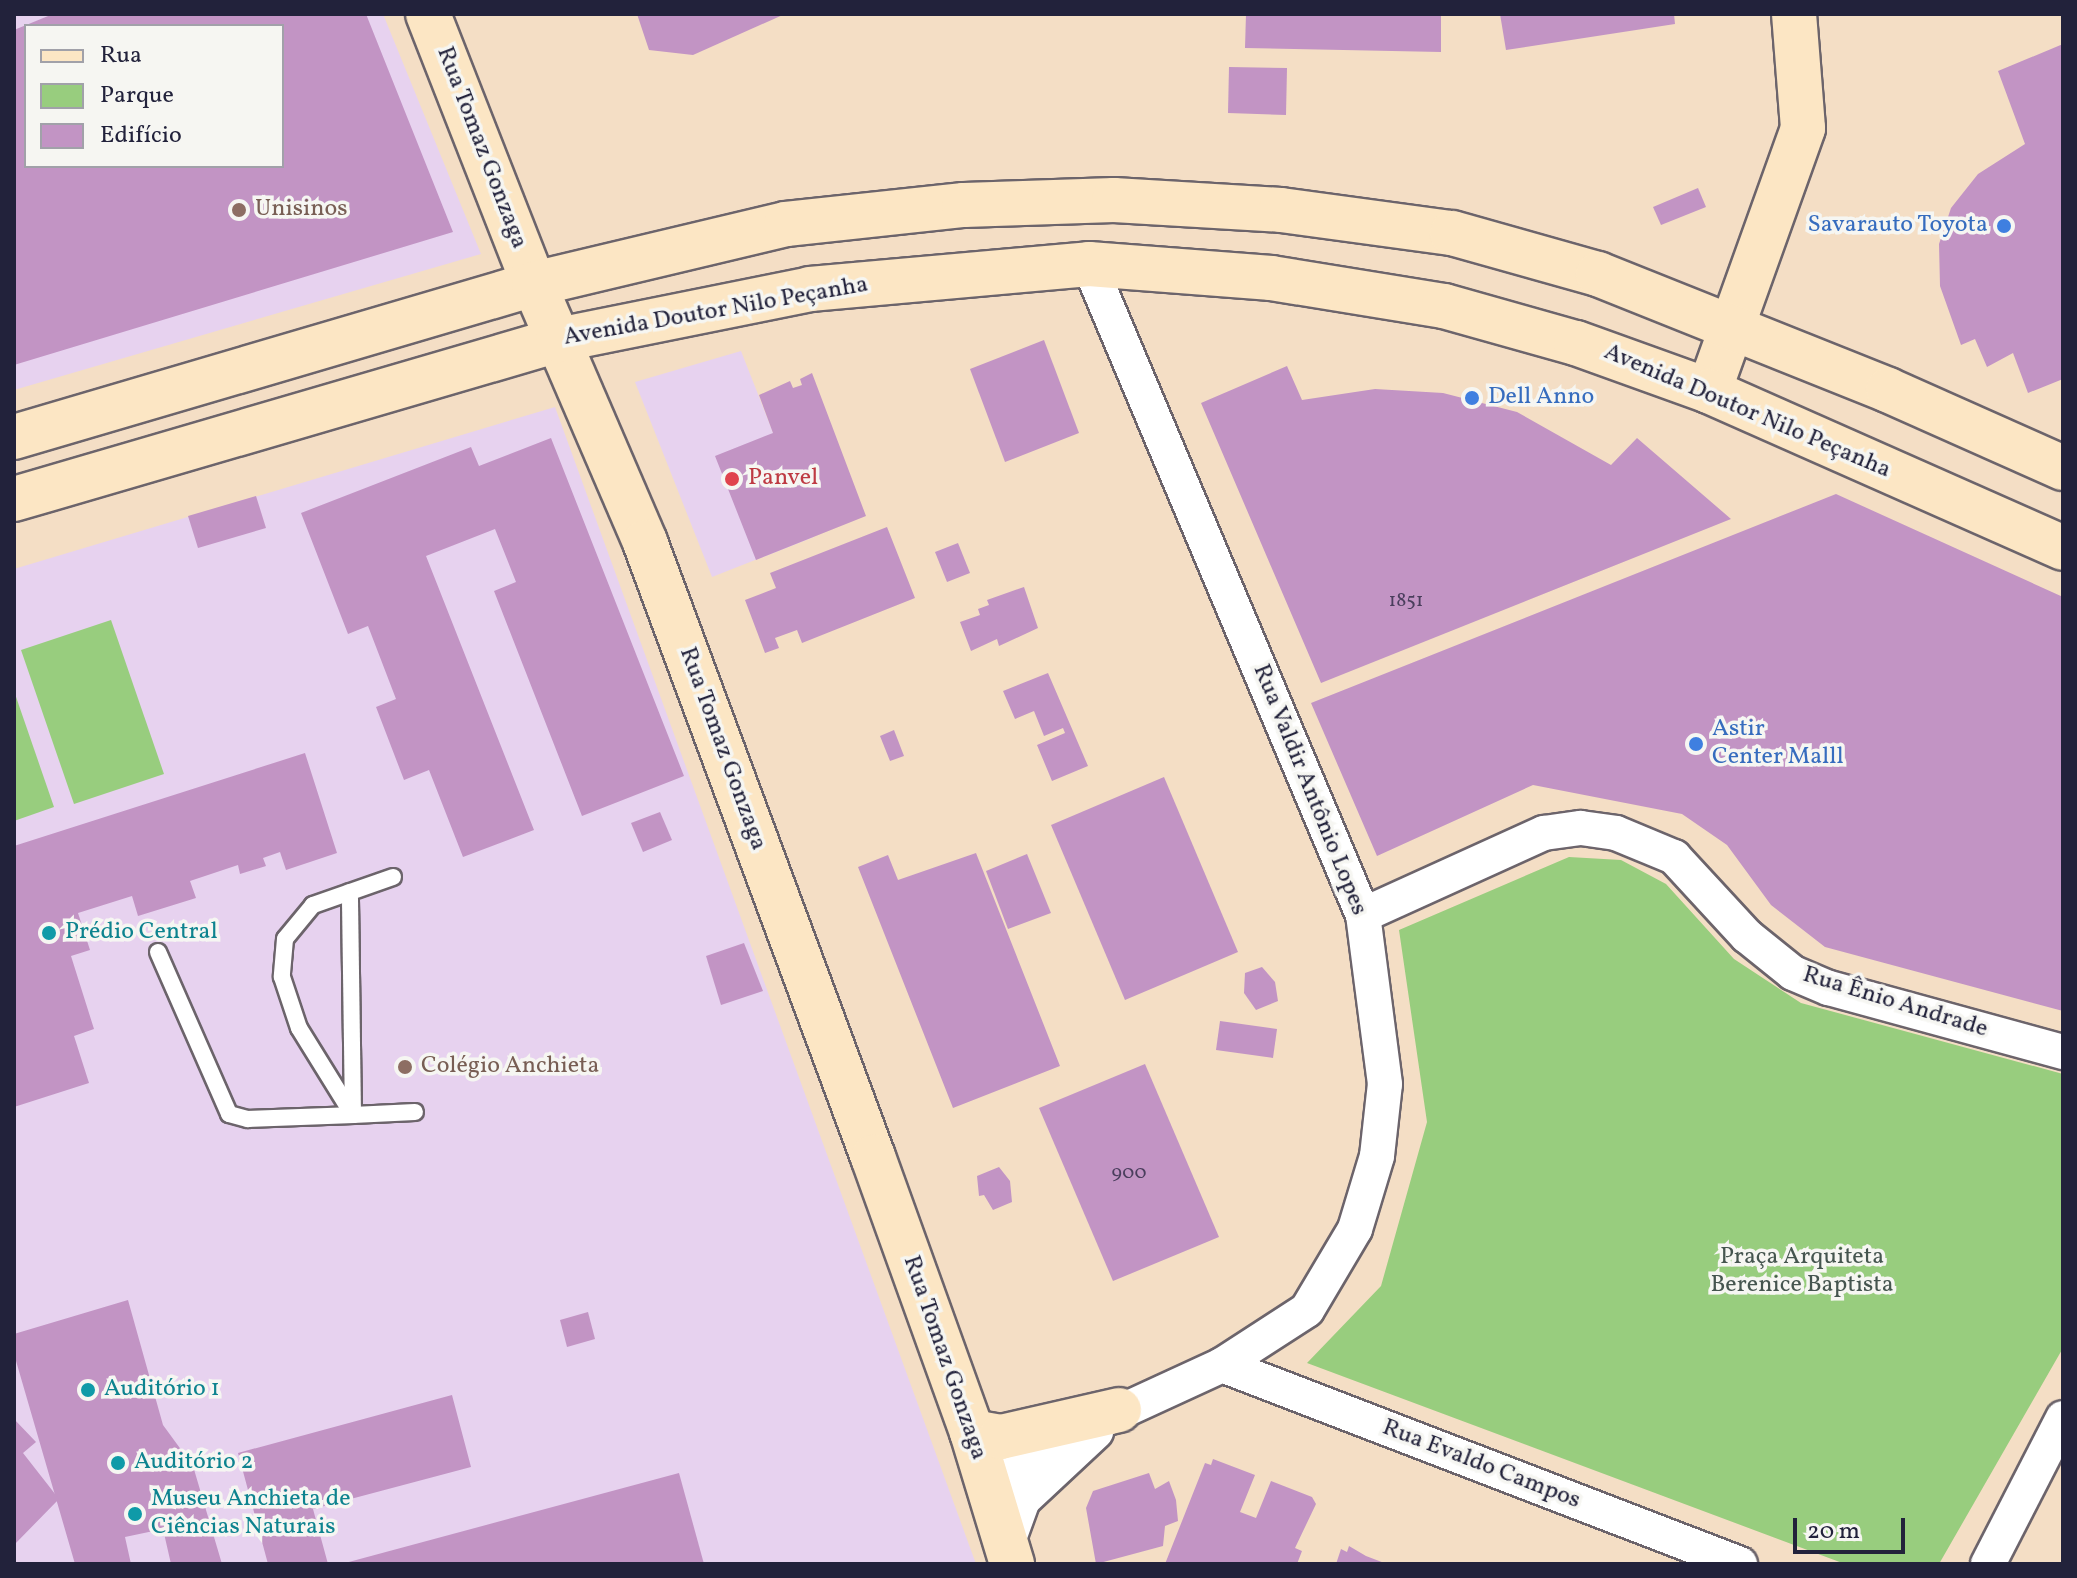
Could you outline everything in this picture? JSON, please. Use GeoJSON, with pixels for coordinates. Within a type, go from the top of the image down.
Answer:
{"type":"FeatureCollection","features":[{"type":"Feature","properties":{"kind":"main road","name":"Rua Tomaz Gonzaga"},"geometry":{"type":"LineString","coordinates":[[428,14],[534,284],[645,542],[972,1432],[1009,1555]]}},
{"type":"Feature","properties":{"kind":"main road"},"geometry":{"type":"LineString","coordinates":[[1709,391],[1803,128],[1794,14]]}},
{"type":"Feature","properties":{"kind":"main road"},"geometry":{"type":"LineString","coordinates":[[14,437],[534,284],[786,224],[964,205],[1114,200],[1281,210],[1452,233],[1598,274],[1731,325],[2063,468]]}},
{"type":"Feature","properties":{"kind":"main road","name":"Avenida Doutor Nilo Peçanha"},"geometry":{"type":"LineString","coordinates":[[14,499],[558,340],[810,289],[1089,264],[1271,278],[1444,306],[1576,343],[1709,391],[2063,548]]}},
{"type":"Feature","properties":{"kind":"main road"},"geometry":{"type":"LineString","coordinates":[[972,1432],[1001,1437],[1119,1410]]}},
{"type":"Feature","properties":{"kind":"street","name":"Rua Valdir Antônio Lopes"},"geometry":{"type":"LineString","coordinates":[[990,1494],[1020,1458],[1222,1365],[1307,1310],[1355,1229],[1377,1156],[1385,1084],[1363,915],[1089,264]]}},
{"type":"Feature","properties":{"kind":"street","name":"Rua Ênio Andrade"},"geometry":{"type":"LineString","coordinates":[[1363,915],[1544,833],[1581,828],[1616,833],[1674,857],[1747,936],[1793,973],[1829,988],[2059,1049]]}},
{"type":"Feature","properties":{"kind":"street","name":"Rua Evaldo Campos"},"geometry":{"type":"LineString","coordinates":[[1222,1365],[1740,1564]]}},
{"type":"Feature","properties":{"kind":"street","name":"Rua Valdir Antônio Lopes"},"geometry":{"type":"LineString","coordinates":[[1009,1555],[1023,1500],[1119,1410]]}},
{"type":"Feature","properties":{"kind":"street"},"geometry":{"type":"LineString","coordinates":[[1988,1564],[2063,1418]]}},
{"type":"Feature","properties":{"kind":"lane"},"geometry":{"type":"LineString","coordinates":[[353,1115],[299,1028],[282,977],[285,939],[313,905],[393,877]]}},
{"type":"Feature","properties":{"kind":"lane"},"geometry":{"type":"LineString","coordinates":[[350,892],[353,1115]]}},
{"type":"Feature","properties":{"kind":"lane"},"geometry":{"type":"LineString","coordinates":[[158,952],[229,1114],[248,1119],[415,1112]]}},
{"type":"Feature","properties":{"kind":"shaded area","name":"Unisinos"},"geometry":{"type":"Polygon","coordinates":[[[14,14],[383,14],[481,254],[14,390],[14,14]]]}},
{"type":"Feature","properties":{"kind":"shaded area","name":"Panvel"},"geometry":{"type":"Polygon","coordinates":[[[741,351],[814,537],[712,577],[635,382],[741,351]]]}},
{"type":"Feature","properties":{"kind":"shaded area","name":"Colégio Anchieta"},"geometry":{"type":"Polygon","coordinates":[[[555,407],[976,1564],[14,1564],[14,569],[555,407]]]}},
{"type":"Feature","properties":{"kind":"green space"},"geometry":{"type":"Polygon","coordinates":[[[111,620],[164,774],[74,804],[21,650],[111,620]]]}},
{"type":"Feature","properties":{"kind":"green space"},"geometry":{"type":"Polygon","coordinates":[[[14,691],[54,807],[14,821],[14,691]]]}},
{"type":"Feature","properties":{"kind":"green space","name":"Praça Arquiteta Berenice Baptista"},"geometry":{"type":"Polygon","coordinates":[[[1569,857],[1621,860],[1666,884],[1734,959],[1801,1003],[2063,1074],[2063,1348],[1939,1564],[1845,1564],[1307,1363],[1381,1286],[1427,1122],[1399,930],[1569,857]]]}},
{"type":"Feature","properties":{"kind":"building","name":"Unisinos"},"geometry":{"type":"Polygon","coordinates":[[[53,14],[366,14],[453,232],[14,365],[14,30],[24,26],[24,168],[284,168],[284,24],[29,24],[53,14]]]}},
{"type":"Feature","properties":{"kind":"building"},"geometry":{"type":"Polygon","coordinates":[[[637,14],[785,14],[693,55],[649,50],[637,14]]]}},
{"type":"Feature","properties":{"kind":"building"},"geometry":{"type":"Polygon","coordinates":[[[1246,14],[1441,14],[1441,52],[1245,48],[1246,14]]]}},
{"type":"Feature","properties":{"kind":"building"},"geometry":{"type":"Polygon","coordinates":[[[1500,14],[1674,14],[1675,24],[1506,50],[1500,14]]]}},
{"type":"Feature","properties":{"kind":"building","name":"Savarauto Toyota"},"geometry":{"type":"Polygon","coordinates":[[[2063,44],[2063,379],[2028,393],[2013,353],[1987,367],[1975,339],[1961,345],[1940,286],[1939,244],[1951,208],[1978,174],[2025,144],[1998,71],[2063,44]]]}},
{"type":"Feature","properties":{"kind":"building"},"geometry":{"type":"Polygon","coordinates":[[[1229,67],[1287,68],[1286,115],[1228,113],[1229,67]]]}},
{"type":"Feature","properties":{"kind":"building"},"geometry":{"type":"Polygon","coordinates":[[[1698,188],[1706,207],[1661,225],[1653,207],[1698,188]]]}},
{"type":"Feature","properties":{"kind":"building"},"geometry":{"type":"Polygon","coordinates":[[[1044,340],[1079,433],[1005,462],[970,369],[1044,340]]]}},
{"type":"Feature","properties":{"kind":"building"},"geometry":{"type":"Polygon","coordinates":[[[1287,366],[1302,400],[1375,389],[1443,393],[1517,412],[1611,465],[1637,438],[1731,519],[1321,683],[1201,403],[1287,366]]]}},
{"type":"Feature","properties":{"kind":"building"},"geometry":{"type":"Polygon","coordinates":[[[812,373],[866,516],[756,560],[715,456],[773,433],[759,395],[790,381],[793,388],[802,385],[800,379],[812,373]]]}},
{"type":"Feature","properties":{"kind":"building"},"geometry":{"type":"Polygon","coordinates":[[[551,438],[684,776],[582,816],[494,591],[516,582],[495,529],[426,556],[534,830],[463,857],[429,770],[404,780],[376,707],[396,699],[368,626],[348,634],[301,513],[471,447],[479,466],[551,438]]]}},
{"type":"Feature","properties":{"kind":"building","name":"Astir Center Malll"},"geometry":{"type":"Polygon","coordinates":[[[1836,494],[2063,597],[2063,1011],[1825,947],[1771,905],[1727,845],[1682,814],[1533,785],[1377,856],[1311,703],[1836,494]]]}},
{"type":"Feature","properties":{"kind":"building"},"geometry":{"type":"Polygon","coordinates":[[[256,496],[266,528],[198,548],[188,516],[256,496]]]}},
{"type":"Feature","properties":{"kind":"building"},"geometry":{"type":"Polygon","coordinates":[[[887,527],[915,598],[802,643],[797,630],[775,638],[779,648],[765,653],[745,600],[776,588],[770,573],[887,527]]]}},
{"type":"Feature","properties":{"kind":"building"},"geometry":{"type":"Polygon","coordinates":[[[958,543],[970,573],[947,582],[935,552],[958,543]]]}},
{"type":"Feature","properties":{"kind":"building"},"geometry":{"type":"Polygon","coordinates":[[[1024,587],[1038,628],[999,646],[997,639],[971,651],[960,622],[980,615],[978,609],[989,605],[987,600],[1024,587]]]}},
{"type":"Feature","properties":{"kind":"building"},"geometry":{"type":"Polygon","coordinates":[[[1048,673],[1088,766],[1052,781],[1037,745],[1065,733],[1063,728],[1044,736],[1034,711],[1015,719],[1003,691],[1048,673]]]}},
{"type":"Feature","properties":{"kind":"building"},"geometry":{"type":"Polygon","coordinates":[[[894,730],[904,756],[890,761],[880,736],[894,730]]]}},
{"type":"Feature","properties":{"kind":"building","name":"Prédio Central"},"geometry":{"type":"Polygon","coordinates":[[[305,753],[337,853],[286,870],[280,852],[263,858],[266,866],[240,874],[238,865],[190,881],[196,898],[138,916],[132,896],[78,913],[90,950],[71,956],[94,1029],[74,1036],[89,1083],[14,1107],[14,846],[305,753]]]}},
{"type":"Feature","properties":{"kind":"building"},"geometry":{"type":"Polygon","coordinates":[[[1164,777],[1238,952],[1125,1000],[1051,825],[1164,777]]]}},
{"type":"Feature","properties":{"kind":"building"},"geometry":{"type":"Polygon","coordinates":[[[660,812],[672,840],[643,852],[631,823],[660,812]]]}},
{"type":"Feature","properties":{"kind":"building"},"geometry":{"type":"Polygon","coordinates":[[[976,853],[1060,1066],[953,1108],[858,867],[888,855],[898,880],[976,853]]]}},
{"type":"Feature","properties":{"kind":"building"},"geometry":{"type":"Polygon","coordinates":[[[1027,854],[1051,913],[1008,929],[986,871],[1027,854]]]}},
{"type":"Feature","properties":{"kind":"building"},"geometry":{"type":"Polygon","coordinates":[[[744,943],[763,991],[721,1005],[706,956],[744,943]]]}},
{"type":"Feature","properties":{"kind":"building"},"geometry":{"type":"Polygon","coordinates":[[[1262,967],[1275,982],[1278,1001],[1256,1010],[1244,993],[1245,973],[1262,967]]]}},
{"type":"Feature","properties":{"kind":"building"},"geometry":{"type":"Polygon","coordinates":[[[1220,1021],[1277,1029],[1273,1058],[1216,1050],[1220,1021]]]}},
{"type":"Feature","properties":{"kind":"building"},"geometry":{"type":"Polygon","coordinates":[[[1145,1064],[1219,1237],[1113,1281],[1039,1108],[1145,1064]]]}},
{"type":"Feature","properties":{"kind":"building"},"geometry":{"type":"Polygon","coordinates":[[[999,1167],[1010,1181],[1012,1202],[993,1210],[984,1195],[979,1196],[977,1176],[999,1167]]]}},
{"type":"Feature","properties":{"kind":"building"},"geometry":{"type":"Polygon","coordinates":[[[128,1300],[163,1425],[193,1466],[222,1564],[171,1564],[163,1529],[125,1537],[131,1564],[75,1564],[14,1354],[14,1334],[128,1300]]]}},
{"type":"Feature","properties":{"kind":"building"},"geometry":{"type":"Polygon","coordinates":[[[588,1312],[595,1339],[567,1347],[560,1320],[588,1312]]]}},
{"type":"Feature","properties":{"kind":"building"},"geometry":{"type":"Polygon","coordinates":[[[452,1395],[471,1467],[313,1509],[328,1564],[268,1564],[238,1453],[452,1395]]]}},
{"type":"Feature","properties":{"kind":"building"},"geometry":{"type":"Polygon","coordinates":[[[14,1419],[36,1442],[23,1453],[59,1499],[14,1545],[14,1419]]]}},
{"type":"Feature","properties":{"kind":"building"},"geometry":{"type":"Polygon","coordinates":[[[1213,1459],[1255,1475],[1240,1512],[1256,1518],[1271,1481],[1312,1497],[1316,1504],[1295,1548],[1302,1551],[1297,1564],[1165,1564],[1205,1463],[1211,1465],[1213,1459]]]}},
{"type":"Feature","properties":{"kind":"building"},"geometry":{"type":"Polygon","coordinates":[[[679,1473],[704,1564],[345,1564],[345,1563],[679,1473]]]}},
{"type":"Feature","properties":{"kind":"building"},"geometry":{"type":"Polygon","coordinates":[[[1149,1473],[1155,1489],[1169,1481],[1176,1500],[1178,1521],[1165,1526],[1163,1546],[1096,1564],[1086,1508],[1093,1491],[1149,1473]]]}},
{"type":"Feature","properties":{"kind":"building"},"geometry":{"type":"Polygon","coordinates":[[[1349,1546],[1387,1564],[1336,1564],[1341,1549],[1347,1552],[1349,1546]]]}},
{"type":"Feature","properties":{"kind":"place","name":"Unisinos"},"geometry":{"type":"Point","coordinates":[239,210]}},
{"type":"Feature","properties":{"kind":"place","name":"Savarauto Toyota"},"geometry":{"type":"Point","coordinates":[2004,226]}},
{"type":"Feature","properties":{"kind":"place","name":"Dell Anno"},"geometry":{"type":"Point","coordinates":[1472,398]}},
{"type":"Feature","properties":{"kind":"place","name":"Panvel"},"geometry":{"type":"Point","coordinates":[732,479]}},
{"type":"Feature","properties":{"kind":"place","name":"Astir Center Malll"},"geometry":{"type":"Point","coordinates":[1696,744]}},
{"type":"Feature","properties":{"kind":"place","name":"Prédio Central"},"geometry":{"type":"Point","coordinates":[49,933]}},
{"type":"Feature","properties":{"kind":"place","name":"Colégio Anchieta"},"geometry":{"type":"Point","coordinates":[405,1067]}},
{"type":"Feature","properties":{"kind":"place","name":"Auditório 1"},"geometry":{"type":"Point","coordinates":[88,1390]}},
{"type":"Feature","properties":{"kind":"place","name":"Auditório 2"},"geometry":{"type":"Point","coordinates":[118,1463]}},
{"type":"Feature","properties":{"kind":"place","name":"Museu Anchieta de Ciências Naturais"},"geometry":{"type":"Point","coordinates":[135,1514]}}]}
